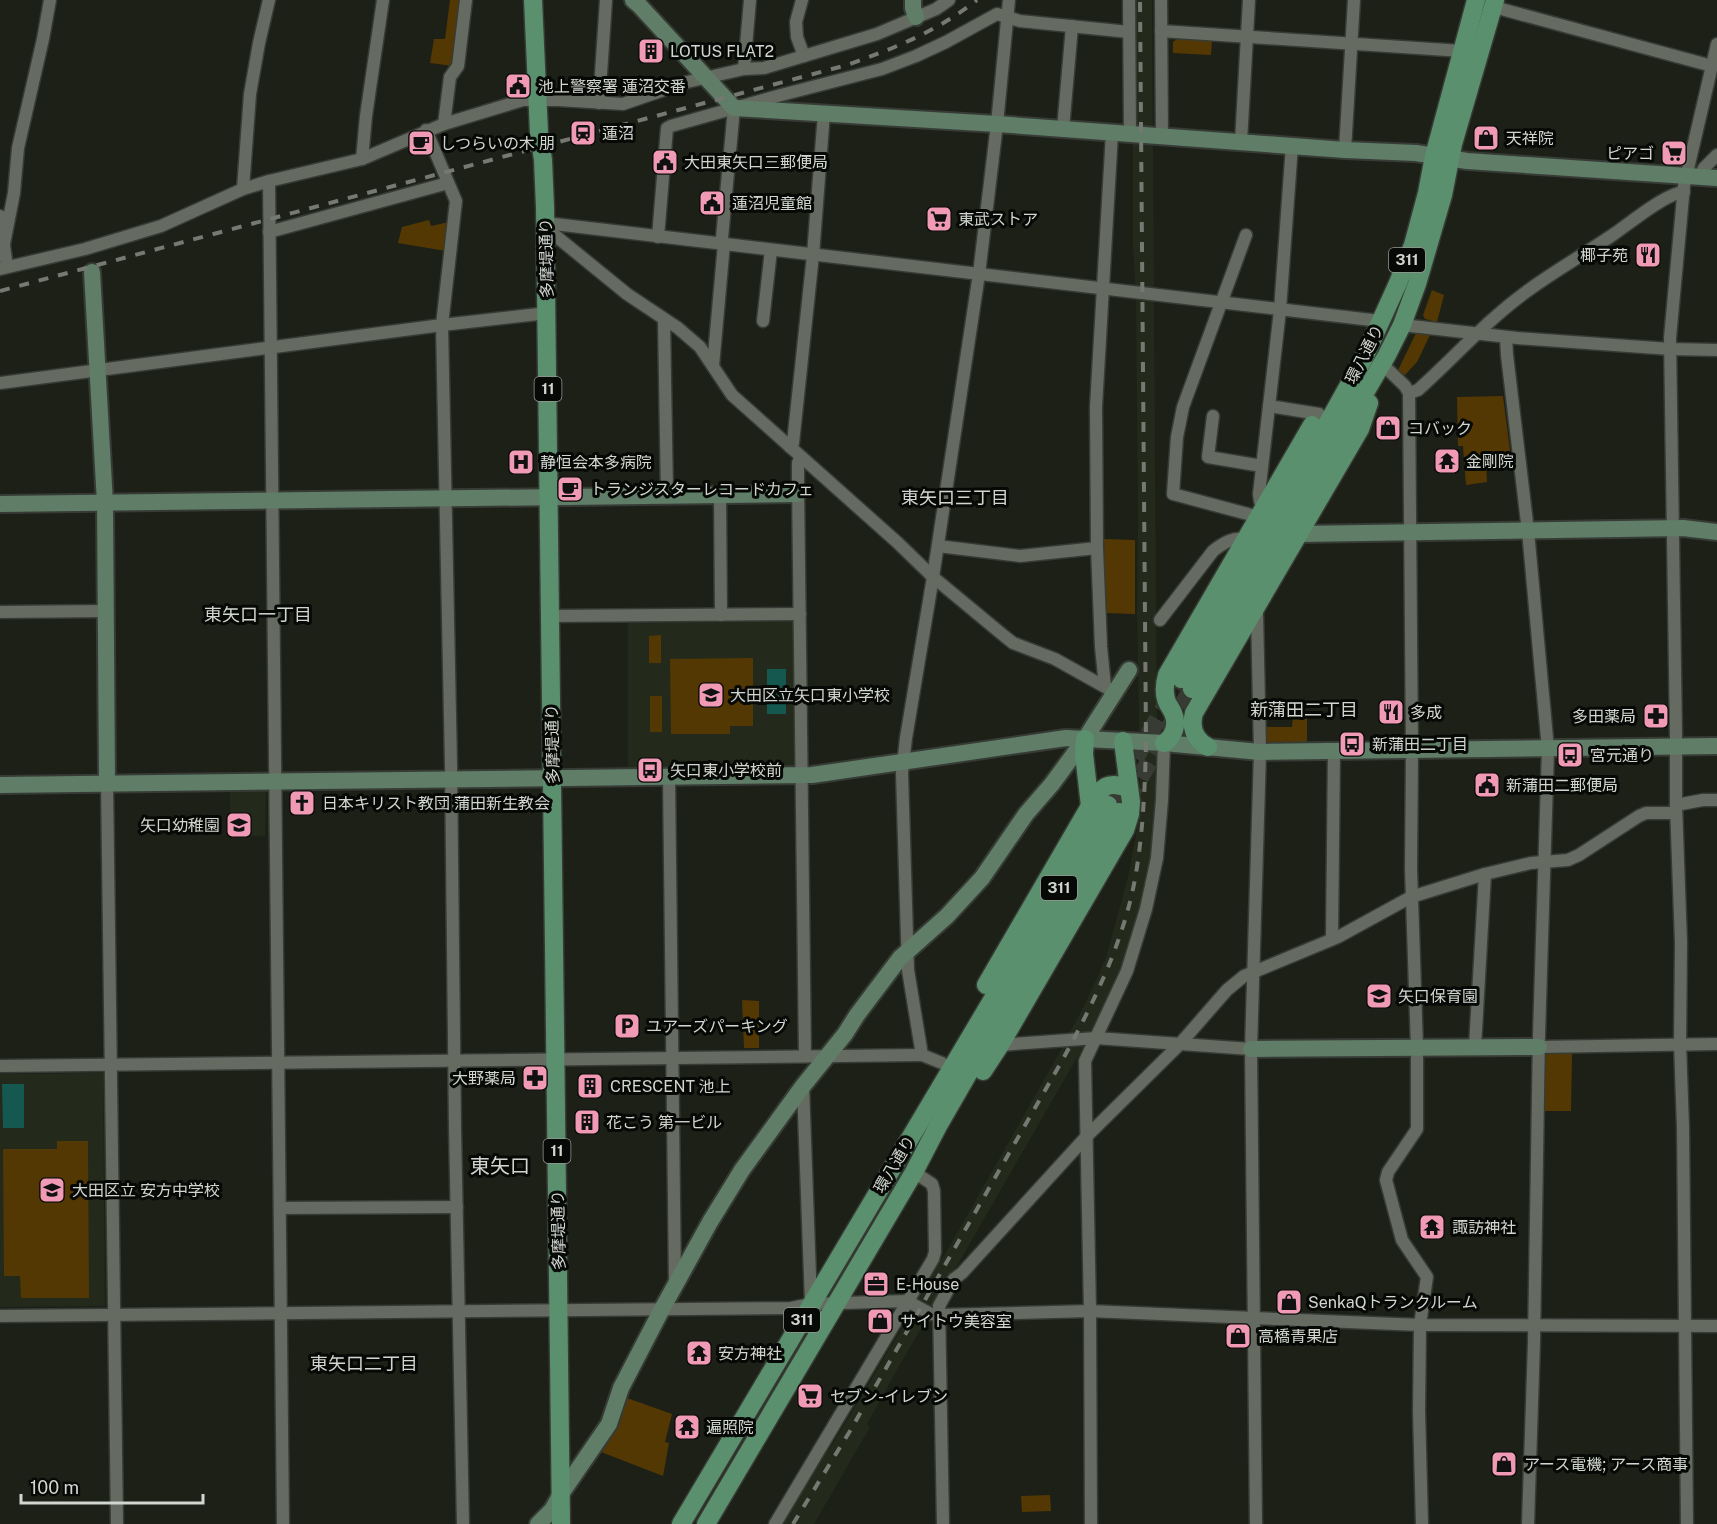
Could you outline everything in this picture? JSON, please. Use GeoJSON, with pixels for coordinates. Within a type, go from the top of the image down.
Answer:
{"type":"FeatureCollection","features":[{"type":"Feature","properties":{"kind":"main road","name":"多摩堤通り"},"geometry":{"type":"LineString","coordinates":[[533,0],[546,226],[561,1524]]}},
{"type":"Feature","properties":{"kind":"main road","name":"環八通り"},"geometry":{"type":"LineString","coordinates":[[1191,690],[1384,360],[1402,325],[1417,284],[1443,195],[1442,157],[1462,51],[1476,0]]}},
{"type":"Feature","properties":{"kind":"main road","name":"環八通り"},"geometry":{"type":"LineString","coordinates":[[1191,690],[1281,507],[1364,358],[1398,283],[1413,245],[1427,193],[1442,157],[1495,4]]}},
{"type":"Feature","properties":{"kind":"main road"},"geometry":{"type":"LineString","coordinates":[[1164,743],[1174,729],[1175,719],[1166,697],[1167,675],[1336,385],[1364,358]]}},
{"type":"Feature","properties":{"kind":"main road"},"geometry":{"type":"LineString","coordinates":[[1169,706],[1173,710],[1190,710],[1191,690],[1255,610],[1360,429],[1384,360]]}},
{"type":"Feature","properties":{"kind":"main road"},"geometry":{"type":"LineString","coordinates":[[1191,690],[1193,728],[1196,737],[1208,747]]}},
{"type":"Feature","properties":{"kind":"main road"},"geometry":{"type":"LineString","coordinates":[[1085,739],[1084,754],[1090,806]]}},
{"type":"Feature","properties":{"kind":"main road"},"geometry":{"type":"LineString","coordinates":[[938,1126],[959,1106],[1000,1045],[1125,830],[1130,814],[1123,741]]}},
{"type":"Feature","properties":{"kind":"main road"},"geometry":{"type":"LineString","coordinates":[[923,1116],[942,1063],[1090,806],[1101,789],[1109,785],[1118,784],[1128,788]]}},
{"type":"Feature","properties":{"kind":"main road","name":"環八通り"},"geometry":{"type":"LineString","coordinates":[[681,1524],[923,1116],[1114,809],[914,1172],[706,1524]]}},
{"type":"Feature","properties":{"kind":"street"},"geometry":{"type":"LineString","coordinates":[[4,244],[14,193],[18,148],[50,0]]}},
{"type":"Feature","properties":{"kind":"street"},"geometry":{"type":"LineString","coordinates":[[243,189],[250,94],[269,0]]}},
{"type":"Feature","properties":{"kind":"street"},"geometry":{"type":"LineString","coordinates":[[362,159],[383,0]]}},
{"type":"Feature","properties":{"kind":"street"},"geometry":{"type":"LineString","coordinates":[[444,124],[450,76],[458,66],[466,0]]}},
{"type":"Feature","properties":{"kind":"street"},"geometry":{"type":"LineString","coordinates":[[599,103],[606,0]]}},
{"type":"Feature","properties":{"kind":"street"},"geometry":{"type":"LineString","coordinates":[[633,0],[734,108],[1416,153],[1467,161],[1690,182],[1717,178]]}},
{"type":"Feature","properties":{"kind":"street"},"geometry":{"type":"LineString","coordinates":[[744,69],[750,0]]}},
{"type":"Feature","properties":{"kind":"street"},"geometry":{"type":"LineString","coordinates":[[802,0],[796,22],[797,37],[804,56]]}},
{"type":"Feature","properties":{"kind":"street"},"geometry":{"type":"LineString","coordinates":[[913,0],[916,17]]}},
{"type":"Feature","properties":{"kind":"street"},"geometry":{"type":"LineString","coordinates":[[0,216],[4,244],[4,268],[85,249],[161,226],[243,189],[362,159],[426,130],[523,100],[623,104],[687,82],[744,69],[764,68],[877,34],[936,9],[949,0]]}},
{"type":"Feature","properties":{"kind":"street"},"geometry":{"type":"LineString","coordinates":[[922,1055],[908,970],[903,762],[979,274],[1009,0]]}},
{"type":"Feature","properties":{"kind":"street"},"geometry":{"type":"LineString","coordinates":[[1129,0],[1130,134]]}},
{"type":"Feature","properties":{"kind":"street"},"geometry":{"type":"LineString","coordinates":[[1161,0],[1162,136]]}},
{"type":"Feature","properties":{"kind":"street"},"geometry":{"type":"LineString","coordinates":[[1241,142],[1249,0]]}},
{"type":"Feature","properties":{"kind":"street"},"geometry":{"type":"LineString","coordinates":[[1345,150],[1354,0]]}},
{"type":"Feature","properties":{"kind":"street"},"geometry":{"type":"LineString","coordinates":[[1495,4],[1712,66]]}},
{"type":"Feature","properties":{"kind":"street"},"geometry":{"type":"LineString","coordinates":[[658,237],[667,128],[882,69],[946,42],[997,14],[1020,21],[1130,32]]}},
{"type":"Feature","properties":{"kind":"street"},"geometry":{"type":"LineString","coordinates":[[1063,129],[1072,27]]}},
{"type":"Feature","properties":{"kind":"street"},"geometry":{"type":"LineString","coordinates":[[1161,31],[1462,51]]}},
{"type":"Feature","properties":{"kind":"street"},"geometry":{"type":"LineString","coordinates":[[1687,1524],[1680,1044],[1681,943],[1676,809],[1670,349],[1690,182],[1717,44]]}},
{"type":"Feature","properties":{"kind":"street"},"geometry":{"type":"LineString","coordinates":[[713,366],[734,108]]}},
{"type":"Feature","properties":{"kind":"street"},"geometry":{"type":"LineString","coordinates":[[790,447],[793,443],[813,255],[824,113]]}},
{"type":"Feature","properties":{"kind":"street"},"geometry":{"type":"LineString","coordinates":[[426,130],[456,201],[442,325],[463,1524]]}},
{"type":"Feature","properties":{"kind":"street"},"geometry":{"type":"LineString","coordinates":[[1109,689],[1101,647],[1097,548],[1096,407],[1112,133]]}},
{"type":"Feature","properties":{"kind":"street"},"geometry":{"type":"LineString","coordinates":[[1246,235],[1183,407],[1177,437],[1173,494],[1262,513],[1259,494],[1280,310],[1292,145]]}},
{"type":"Feature","properties":{"kind":"street"},"geometry":{"type":"LineString","coordinates":[[1409,393],[1418,390],[1525,292],[1597,246],[1652,207],[1677,193],[1717,155]]}},
{"type":"Feature","properties":{"kind":"street"},"geometry":{"type":"LineString","coordinates":[[269,181],[283,1524]]}},
{"type":"Feature","properties":{"kind":"street"},"geometry":{"type":"LineString","coordinates":[[269,231],[448,183]]}},
{"type":"Feature","properties":{"kind":"street"},"geometry":{"type":"LineString","coordinates":[[546,226],[724,244],[1380,321]]}},
{"type":"Feature","properties":{"kind":"street"},"geometry":{"type":"LineString","coordinates":[[546,226],[627,294],[678,328],[700,347],[732,395],[933,577],[1013,643],[1054,659],[1109,689]]}},
{"type":"Feature","properties":{"kind":"street"},"geometry":{"type":"LineString","coordinates":[[763,321],[771,250]]}},
{"type":"Feature","properties":{"kind":"street"},"geometry":{"type":"LineString","coordinates":[[90,255],[105,503],[117,1524]]}},
{"type":"Feature","properties":{"kind":"street"},"geometry":{"type":"LineString","coordinates":[[0,383],[547,313]]}},
{"type":"Feature","properties":{"kind":"street"},"geometry":{"type":"LineString","coordinates":[[664,320],[667,495]]}},
{"type":"Feature","properties":{"kind":"street"},"geometry":{"type":"LineString","coordinates":[[1402,325],[1506,337],[1670,349],[1717,350]]}},
{"type":"Feature","properties":{"kind":"street"},"geometry":{"type":"LineString","coordinates":[[1506,337],[1528,531],[1548,749],[1539,1047],[1535,1326],[1528,1524]]}},
{"type":"Feature","properties":{"kind":"street"},"geometry":{"type":"LineString","coordinates":[[1384,360],[1409,393],[1412,751],[1410,819],[1417,1048],[1416,1129],[1388,1172],[1386,1180],[1402,1240],[1427,1277],[1420,1325],[1419,1411],[1422,1524]]}},
{"type":"Feature","properties":{"kind":"street"},"geometry":{"type":"LineString","coordinates":[[1269,406],[1319,414]]}},
{"type":"Feature","properties":{"kind":"street"},"geometry":{"type":"LineString","coordinates":[[1213,416],[1208,457],[1262,466]]}},
{"type":"Feature","properties":{"kind":"street"},"geometry":{"type":"LineString","coordinates":[[801,457],[798,463],[798,494],[805,1056]]}},
{"type":"Feature","properties":{"kind":"street"},"geometry":{"type":"LineString","coordinates":[[0,504],[798,494]]}},
{"type":"Feature","properties":{"kind":"street"},"geometry":{"type":"LineString","coordinates":[[720,495],[721,615]]}},
{"type":"Feature","properties":{"kind":"street"},"geometry":{"type":"LineString","coordinates":[[1299,534],[1673,529],[1717,532]]}},
{"type":"Feature","properties":{"kind":"street"},"geometry":{"type":"LineString","coordinates":[[1160,620],[1213,551],[1223,543],[1238,537],[1246,539]]}},
{"type":"Feature","properties":{"kind":"street"},"geometry":{"type":"LineString","coordinates":[[938,546],[1020,556],[1097,548]]}},
{"type":"Feature","properties":{"kind":"street"},"geometry":{"type":"LineString","coordinates":[[1255,610],[1257,612],[1260,752],[1251,1049],[1256,1524]]}},
{"type":"Feature","properties":{"kind":"street"},"geometry":{"type":"LineString","coordinates":[[0,612],[106,612]]}},
{"type":"Feature","properties":{"kind":"street"},"geometry":{"type":"LineString","coordinates":[[550,616],[800,614]]}},
{"type":"Feature","properties":{"kind":"street"},"geometry":{"type":"LineString","coordinates":[[538,1524],[552,1510],[609,1424],[621,1388],[662,1309],[742,1170],[900,958],[948,916],[982,878],[1026,814],[1052,784],[1085,739],[1109,689],[1129,670]]}},
{"type":"Feature","properties":{"kind":"street"},"geometry":{"type":"LineString","coordinates":[[0,784],[812,776],[1066,738],[1164,743],[1260,752],[1717,746]]}},
{"type":"Feature","properties":{"kind":"street"},"geometry":{"type":"LineString","coordinates":[[1091,1524],[1085,1061],[1127,971],[1146,909],[1157,858],[1164,743]]}},
{"type":"Feature","properties":{"kind":"street"},"geometry":{"type":"LineString","coordinates":[[1332,939],[1334,751]]}},
{"type":"Feature","properties":{"kind":"street"},"geometry":{"type":"LineString","coordinates":[[669,777],[675,1285]]}},
{"type":"Feature","properties":{"kind":"street"},"geometry":{"type":"LineString","coordinates":[[942,1524],[939,1306],[954,1279],[1086,1137],[1179,1045],[1227,990],[1253,971],[1332,939],[1411,897],[1485,874],[1531,863],[1568,860],[1646,813],[1676,809],[1703,800],[1717,800]]}},
{"type":"Feature","properties":{"kind":"street"},"geometry":{"type":"LineString","coordinates":[[1476,1047],[1485,874]]}},
{"type":"Feature","properties":{"kind":"street"},"geometry":{"type":"LineString","coordinates":[[1000,1045],[1096,1038],[1251,1049],[1717,1044]]}},
{"type":"Feature","properties":{"kind":"street"},"geometry":{"type":"LineString","coordinates":[[0,1066],[922,1055],[942,1063]]}},
{"type":"Feature","properties":{"kind":"street"},"geometry":{"type":"LineString","coordinates":[[803,1086],[811,1304]]}},
{"type":"Feature","properties":{"kind":"street"},"geometry":{"type":"LineString","coordinates":[[775,1524],[935,1252],[934,1191],[932,1184],[914,1172]]}},
{"type":"Feature","properties":{"kind":"street"},"geometry":{"type":"LineString","coordinates":[[280,1208],[457,1207]]}},
{"type":"Feature","properties":{"kind":"street"},"geometry":{"type":"LineString","coordinates":[[0,1316],[791,1308],[811,1304],[907,1301],[931,1314],[940,1315],[1090,1311],[1420,1325],[1717,1326]]}},
{"type":"Feature","properties":{"kind":"shaded area"},"geometry":{"type":"Polygon","coordinates":[[[450,0],[463,0],[453,66],[430,63],[434,39],[445,39],[450,0]]]}},
{"type":"Feature","properties":{"kind":"shaded area"},"geometry":{"type":"Polygon","coordinates":[[[1133,0],[1152,0],[1157,761],[1154,832],[1141,906],[1119,975],[1094,1028],[897,1370],[867,1424],[870,1427],[814,1524],[783,1524],[910,1315],[1061,1050],[1106,958],[1128,877],[1137,830],[1140,782],[1136,297],[1133,246],[1133,0]]]}},
{"type":"Feature","properties":{"kind":"shaded area"},"geometry":{"type":"Polygon","coordinates":[[[1180,37],[1212,40],[1211,55],[1173,53],[1173,42],[1180,37]]]}},
{"type":"Feature","properties":{"kind":"shaded area"},"geometry":{"type":"Polygon","coordinates":[[[429,220],[431,226],[449,222],[446,251],[398,243],[402,227],[429,220]]]}},
{"type":"Feature","properties":{"kind":"shaded area"},"geometry":{"type":"Polygon","coordinates":[[[1432,290],[1444,295],[1437,322],[1425,319],[1423,315],[1432,290]]]}},
{"type":"Feature","properties":{"kind":"shaded area"},"geometry":{"type":"Polygon","coordinates":[[[1417,331],[1431,333],[1417,362],[1405,375],[1399,373],[1399,368],[1417,331]]]}},
{"type":"Feature","properties":{"kind":"shaded area"},"geometry":{"type":"Polygon","coordinates":[[[1503,396],[1511,459],[1499,465],[1486,465],[1487,482],[1466,485],[1463,446],[1458,446],[1457,397],[1503,396]]]}},
{"type":"Feature","properties":{"kind":"shaded area"},"geometry":{"type":"Polygon","coordinates":[[[1104,539],[1135,540],[1135,614],[1105,613],[1104,539]]]}},
{"type":"Feature","properties":{"kind":"shaded area","name":"大田区立矢口東小学校"},"geometry":{"type":"Polygon","coordinates":[[[793,621],[794,766],[628,770],[628,623],[793,621]]]}},
{"type":"Feature","properties":{"kind":"shaded area"},"geometry":{"type":"Polygon","coordinates":[[[661,635],[661,663],[649,663],[649,636],[661,635]]]}},
{"type":"Feature","properties":{"kind":"shaded area"},"geometry":{"type":"Polygon","coordinates":[[[753,658],[753,726],[730,726],[730,734],[671,734],[670,659],[753,658]]]}},
{"type":"Feature","properties":{"kind":"shaded area"},"geometry":{"type":"Polygon","coordinates":[[[650,696],[662,696],[662,732],[650,732],[650,696]]]}},
{"type":"Feature","properties":{"kind":"shaded area"},"geometry":{"type":"Polygon","coordinates":[[[1293,716],[1307,716],[1307,743],[1267,744],[1267,727],[1292,727],[1293,716]]]}},
{"type":"Feature","properties":{"kind":"shaded area"},"geometry":{"type":"Polygon","coordinates":[[[230,790],[266,790],[265,836],[230,835],[230,790]]]}},
{"type":"Feature","properties":{"kind":"shaded area"},"geometry":{"type":"Polygon","coordinates":[[[742,1000],[759,1001],[759,1048],[744,1048],[742,1000]]]}},
{"type":"Feature","properties":{"kind":"shaded area"},"geometry":{"type":"Polygon","coordinates":[[[1545,1053],[1572,1053],[1571,1111],[1544,1111],[1545,1053]]]}},
{"type":"Feature","properties":{"kind":"shaded area","name":"大田区立 安方中学校"},"geometry":{"type":"Polygon","coordinates":[[[103,1073],[105,1306],[0,1307],[0,1074],[103,1073]]]}},
{"type":"Feature","properties":{"kind":"shaded area"},"geometry":{"type":"Polygon","coordinates":[[[57,1141],[88,1141],[89,1298],[21,1298],[20,1276],[4,1276],[3,1149],[57,1149],[57,1141]]]}},
{"type":"Feature","properties":{"kind":"shaded area"},"geometry":{"type":"Polygon","coordinates":[[[627,1398],[672,1414],[665,1442],[669,1443],[663,1476],[601,1452],[615,1429],[627,1398]]]}},
{"type":"Feature","properties":{"kind":"shaded area"},"geometry":{"type":"Polygon","coordinates":[[[1050,1495],[1051,1511],[1022,1512],[1021,1496],[1050,1495]]]}},
{"type":"Feature","properties":{"kind":"water"},"geometry":{"type":"Polygon","coordinates":[[[767,669],[786,669],[786,714],[767,714],[767,669]]]}},
{"type":"Feature","properties":{"kind":"water"},"geometry":{"type":"Polygon","coordinates":[[[2,1084],[24,1084],[24,1128],[3,1128],[2,1084]]]}},
{"type":"Feature","properties":{"kind":"tunnel"},"geometry":{"type":"LineString","coordinates":[[1108,805],[1181,679]]}},
{"type":"Feature","properties":{"kind":"tunnel"},"geometry":{"type":"LineString","coordinates":[[1126,801],[1192,689]]}},
{"type":"Feature","properties":{"kind":"railway"},"geometry":{"type":"LineString","coordinates":[[0,291],[847,65],[915,38],[977,0]]}},
{"type":"Feature","properties":{"kind":"railway"},"geometry":{"type":"LineString","coordinates":[[793,1524],[850,1431],[1063,1059],[1106,972],[1130,903],[1142,828],[1146,742],[1140,0]]}},
{"type":"Feature","properties":{"kind":"place","name":"LOTUS FLAT2"},"geometry":{"type":"Point","coordinates":[651,51]}},
{"type":"Feature","properties":{"kind":"place","name":"池上警察署 蓮沼交番"},"geometry":{"type":"Point","coordinates":[518,86]}},
{"type":"Feature","properties":{"kind":"place","name":"蓮沼"},"geometry":{"type":"Point","coordinates":[583,133]}},
{"type":"Feature","properties":{"kind":"place","name":"天祥院"},"geometry":{"type":"Point","coordinates":[1486,138]}},
{"type":"Feature","properties":{"kind":"place","name":"しつらいの木 朋"},"geometry":{"type":"Point","coordinates":[421,143]}},
{"type":"Feature","properties":{"kind":"place","name":"ピアゴ"},"geometry":{"type":"Point","coordinates":[1674,153]}},
{"type":"Feature","properties":{"kind":"place","name":"大田東矢口三郵便局"},"geometry":{"type":"Point","coordinates":[665,162]}},
{"type":"Feature","properties":{"kind":"place","name":"蓮沼児童館"},"geometry":{"type":"Point","coordinates":[712,203]}},
{"type":"Feature","properties":{"kind":"place","name":"東武ストア"},"geometry":{"type":"Point","coordinates":[939,219]}},
{"type":"Feature","properties":{"kind":"place","name":"椰子苑"},"geometry":{"type":"Point","coordinates":[1648,255]}},
{"type":"Feature","properties":{"kind":"place","name":"コバック"},"geometry":{"type":"Point","coordinates":[1388,428]}},
{"type":"Feature","properties":{"kind":"place","name":"金剛院"},"geometry":{"type":"Point","coordinates":[1447,461]}},
{"type":"Feature","properties":{"kind":"place","name":"静恒会本多病院"},"geometry":{"type":"Point","coordinates":[521,462]}},
{"type":"Feature","properties":{"kind":"place","name":"トランジスターレコードカフェ"},"geometry":{"type":"Point","coordinates":[570,489]}},
{"type":"Feature","properties":{"kind":"place","name":"大田区立矢口東小学校"},"geometry":{"type":"Point","coordinates":[711,695]}},
{"type":"Feature","properties":{"kind":"place","name":"多成"},"geometry":{"type":"Point","coordinates":[1391,712]}},
{"type":"Feature","properties":{"kind":"place","name":"多田薬局"},"geometry":{"type":"Point","coordinates":[1656,716]}},
{"type":"Feature","properties":{"kind":"place","name":"新蒲田二丁目"},"geometry":{"type":"Point","coordinates":[1352,744]}},
{"type":"Feature","properties":{"kind":"place","name":"宮元通り"},"geometry":{"type":"Point","coordinates":[1570,755]}},
{"type":"Feature","properties":{"kind":"place","name":"矢口東小学校前"},"geometry":{"type":"Point","coordinates":[650,770]}},
{"type":"Feature","properties":{"kind":"place","name":"新蒲田二郵便局"},"geometry":{"type":"Point","coordinates":[1487,785]}},
{"type":"Feature","properties":{"kind":"place","name":"日本キリスト教団 蒲田新生教会"},"geometry":{"type":"Point","coordinates":[302,803]}},
{"type":"Feature","properties":{"kind":"place","name":"矢口幼稚園"},"geometry":{"type":"Point","coordinates":[239,825]}},
{"type":"Feature","properties":{"kind":"place","name":"矢口保育園"},"geometry":{"type":"Point","coordinates":[1379,996]}},
{"type":"Feature","properties":{"kind":"place","name":"ユアーズパーキング"},"geometry":{"type":"Point","coordinates":[627,1026]}},
{"type":"Feature","properties":{"kind":"place","name":"大野薬局"},"geometry":{"type":"Point","coordinates":[535,1078]}},
{"type":"Feature","properties":{"kind":"place","name":"CRESCENT 池上"},"geometry":{"type":"Point","coordinates":[590,1086]}},
{"type":"Feature","properties":{"kind":"place","name":"花こう 第一ビル"},"geometry":{"type":"Point","coordinates":[587,1122]}},
{"type":"Feature","properties":{"kind":"place","name":"大田区立 安方中学校"},"geometry":{"type":"Point","coordinates":[52,1190]}},
{"type":"Feature","properties":{"kind":"place","name":"諏訪神社"},"geometry":{"type":"Point","coordinates":[1432,1227]}},
{"type":"Feature","properties":{"kind":"place","name":"E-House"},"geometry":{"type":"Point","coordinates":[876,1284]}},
{"type":"Feature","properties":{"kind":"place","name":"SenkaQトランクルーム"},"geometry":{"type":"Point","coordinates":[1289,1302]}},
{"type":"Feature","properties":{"kind":"place","name":"サイトウ美容室"},"geometry":{"type":"Point","coordinates":[880,1321]}},
{"type":"Feature","properties":{"kind":"place","name":"高橋青果店"},"geometry":{"type":"Point","coordinates":[1238,1336]}},
{"type":"Feature","properties":{"kind":"place","name":"安方神社"},"geometry":{"type":"Point","coordinates":[699,1353]}},
{"type":"Feature","properties":{"kind":"place","name":"セブン-イレブン"},"geometry":{"type":"Point","coordinates":[810,1396]}},
{"type":"Feature","properties":{"kind":"place","name":"遍照院"},"geometry":{"type":"Point","coordinates":[687,1427]}},
{"type":"Feature","properties":{"kind":"place","name":"アース電機; アース商事"},"geometry":{"type":"Point","coordinates":[1504,1464]}},
{"type":"Feature","properties":{"kind":"district","name":"東矢口三丁目"},"geometry":{"type":"Point","coordinates":[955,498]}},
{"type":"Feature","properties":{"kind":"district","name":"東矢口一丁目"},"geometry":{"type":"Point","coordinates":[258,615]}},
{"type":"Feature","properties":{"kind":"district","name":"新蒲田二丁目"},"geometry":{"type":"Point","coordinates":[1304,710]}},
{"type":"Feature","properties":{"kind":"district","name":"東矢口"},"geometry":{"type":"Point","coordinates":[500,1166]}},
{"type":"Feature","properties":{"kind":"district","name":"東矢口二丁目"},"geometry":{"type":"Point","coordinates":[364,1364]}}]}
